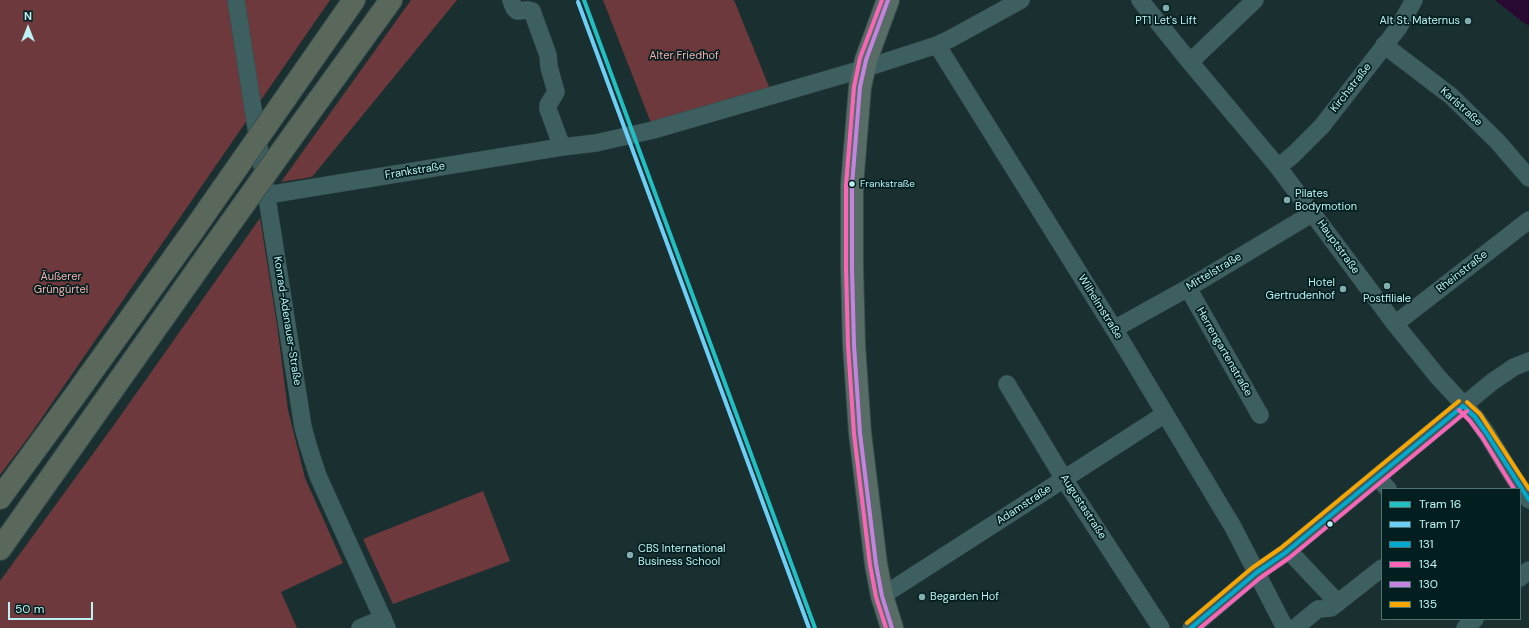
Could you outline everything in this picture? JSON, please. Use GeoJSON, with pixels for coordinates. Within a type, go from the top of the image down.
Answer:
{"type":"FeatureCollection","features":[{"type":"Feature","properties":{"kind":"highway"},"geometry":{"type":"LineString","coordinates":[[0,498],[195,228],[354,0]]}},
{"type":"Feature","properties":{"kind":"highway"},"geometry":{"type":"LineString","coordinates":[[0,549],[207,256],[391,0]]}},
{"type":"Feature","properties":{"kind":"main road"},"geometry":{"type":"LineString","coordinates":[[888,0],[863,69],[860,87],[852,185],[854,345],[860,433],[873,539],[882,596],[892,628]]}},
{"type":"Feature","properties":{"kind":"street","name":"Konrad-Adenauer-Straße"},"geometry":{"type":"LineString","coordinates":[[236,0],[303,427],[318,476],[385,623]]}},
{"type":"Feature","properties":{"kind":"street"},"geometry":{"type":"LineString","coordinates":[[511,0],[514,8],[518,11],[532,11],[548,55],[549,67],[556,92],[548,105],[548,109],[562,147]]}},
{"type":"Feature","properties":{"kind":"street","name":"Frankstraße"},"geometry":{"type":"LineString","coordinates":[[267,194],[562,147],[596,143],[653,130],[863,69],[937,45],[1021,0]]}},
{"type":"Feature","properties":{"kind":"street","name":"Hauptstraße"},"geometry":{"type":"LineString","coordinates":[[1140,0],[1278,167],[1395,324],[1438,377],[1463,406],[1475,417],[1520,488]]}},
{"type":"Feature","properties":{"kind":"street"},"geometry":{"type":"LineString","coordinates":[[1190,62],[1255,0]]}},
{"type":"Feature","properties":{"kind":"street","name":"Kirchstraße"},"geometry":{"type":"LineString","coordinates":[[1278,167],[1318,131],[1399,27],[1414,0]]}},
{"type":"Feature","properties":{"kind":"street","name":"Wilhelmstraße"},"geometry":{"type":"LineString","coordinates":[[937,45],[1114,329],[1233,527],[1285,628]]}},
{"type":"Feature","properties":{"kind":"street","name":"Karlstraße"},"geometry":{"type":"LineString","coordinates":[[1384,46],[1451,96],[1497,141],[1529,178]]}},
{"type":"Feature","properties":{"kind":"street","name":"Mittelstraße"},"geometry":{"type":"LineString","coordinates":[[1114,329],[1188,288],[1313,213]]}},
{"type":"Feature","properties":{"kind":"street","name":"Rheinstraße"},"geometry":{"type":"LineString","coordinates":[[1395,324],[1529,220]]}},
{"type":"Feature","properties":{"kind":"street","name":"Herrengartenstraße"},"geometry":{"type":"LineString","coordinates":[[1188,288],[1260,415]]}},
{"type":"Feature","properties":{"kind":"street"},"geometry":{"type":"LineString","coordinates":[[1191,628],[1256,573],[1382,483],[1463,406],[1492,382],[1514,367],[1529,361]]}},
{"type":"Feature","properties":{"kind":"street","name":"Augustastraße"},"geometry":{"type":"LineString","coordinates":[[1007,384],[1064,479],[1161,628]]}},
{"type":"Feature","properties":{"kind":"street","name":"Adamstraße"},"geometry":{"type":"LineString","coordinates":[[882,596],[1164,414]]}},
{"type":"Feature","properties":{"kind":"street","name":"Hauptstraße"},"geometry":{"type":"LineString","coordinates":[[1521,489],[1529,500]]}},
{"type":"Feature","properties":{"kind":"street"},"geometry":{"type":"LineString","coordinates":[[1288,550],[1338,603]]}},
{"type":"Feature","properties":{"kind":"street"},"geometry":{"type":"LineString","coordinates":[[1295,628],[1318,609],[1331,608],[1381,569]]}},
{"type":"Feature","properties":{"kind":"street"},"geometry":{"type":"LineString","coordinates":[[1521,577],[1529,570]]}},
{"type":"Feature","properties":{"kind":"street"},"geometry":{"type":"LineString","coordinates":[[1465,628],[1474,620]]}},
{"type":"Feature","properties":{"kind":"street"},"geometry":{"type":"LineString","coordinates":[[360,628],[385,623]]}},
{"type":"Feature","properties":{"kind":"green space","name":"Äußerer Grüngürtel"},"geometry":{"type":"Polygon","coordinates":[[[0,0],[330,0],[30,435],[0,475],[0,0]]]}},
{"type":"Feature","properties":{"kind":"green space"},"geometry":{"type":"Polygon","coordinates":[[[411,0],[457,0],[312,177],[281,182],[411,0]]]}},
{"type":"Feature","properties":{"kind":"green space","name":"Alter Friedhof"},"geometry":{"type":"Polygon","coordinates":[[[603,0],[734,0],[770,89],[651,123],[603,0]]]}},
{"type":"Feature","properties":{"kind":"green space"},"geometry":{"type":"Polygon","coordinates":[[[260,218],[277,325],[288,410],[305,478],[343,563],[281,592],[297,628],[0,628],[0,581],[111,429],[260,218]]]}},
{"type":"Feature","properties":{"kind":"green space"},"geometry":{"type":"Polygon","coordinates":[[[483,491],[510,561],[393,604],[363,539],[483,491]]]}},
{"type":"Feature","properties":{"kind":"shaded area"},"geometry":{"type":"Polygon","coordinates":[[[1495,0],[1529,0],[1529,26],[1520,20],[1495,0]]]}},
{"type":"Feature","properties":{"kind":"tram line","name":"16"},"geometry":{"type":"LineString","coordinates":[[584,0],[815,628]]}},
{"type":"Feature","properties":{"kind":"tram line","name":"17"},"geometry":{"type":"LineString","coordinates":[[578,2],[809,628]]}},
{"type":"Feature","properties":{"kind":"transit line","name":"134"},"geometry":{"type":"LineString","coordinates":[[882,0],[860,58],[854,87],[846,185],[846,268],[848,345],[854,434],[870,565],[876,597],[886,628]]}},
{"type":"Feature","properties":{"kind":"transit line","name":"130"},"geometry":{"type":"LineString","coordinates":[[888,0],[866,60],[860,87],[852,185],[852,268],[854,345],[860,433],[876,564],[882,596],[892,628]]}},
{"type":"Feature","properties":{"kind":"transit line","name":"135"},"geometry":{"type":"LineString","coordinates":[[1187,623],[1252,568],[1281,548],[1459,401]]}},
{"type":"Feature","properties":{"kind":"transit line","name":"135"},"geometry":{"type":"LineString","coordinates":[[1467,402],[1480,414],[1529,489]]}},
{"type":"Feature","properties":{"kind":"transit line","name":"131"},"geometry":{"type":"LineString","coordinates":[[1463,406],[1475,417],[1487,434],[1529,500]]}},
{"type":"Feature","properties":{"kind":"transit line","name":"131"},"geometry":{"type":"LineString","coordinates":[[1191,628],[1256,573],[1285,553],[1463,406]]}},
{"type":"Feature","properties":{"kind":"transit line","name":"134"},"geometry":{"type":"LineString","coordinates":[[1459,410],[1470,421],[1482,437],[1513,488]]}},
{"type":"Feature","properties":{"kind":"transit line","name":"134"},"geometry":{"type":"LineString","coordinates":[[1200,628],[1260,578],[1289,558],[1467,411]]}},
{"type":"Feature","properties":{"kind":"place","name":"PT1 Let's Lift"},"geometry":{"type":"Point","coordinates":[1166,8]}},
{"type":"Feature","properties":{"kind":"place","name":"Alt St. Maternus"},"geometry":{"type":"Point","coordinates":[1468,21]}},
{"type":"Feature","properties":{"kind":"place","name":"Frankstraße"},"geometry":{"type":"Point","coordinates":[852,184]}},
{"type":"Feature","properties":{"kind":"place","name":"Pilates Bodymotion"},"geometry":{"type":"Point","coordinates":[1287,200]}},
{"type":"Feature","properties":{"kind":"place","name":"Postfiliale"},"geometry":{"type":"Point","coordinates":[1387,286]}},
{"type":"Feature","properties":{"kind":"place","name":"Hotel Gertrudenhof"},"geometry":{"type":"Point","coordinates":[1343,289]}},
{"type":"Feature","properties":{"kind":"place","name":"CBS International Business School"},"geometry":{"type":"Point","coordinates":[630,555]}},
{"type":"Feature","properties":{"kind":"place","name":"Begarden Hof"},"geometry":{"type":"Point","coordinates":[922,597]}}]}
